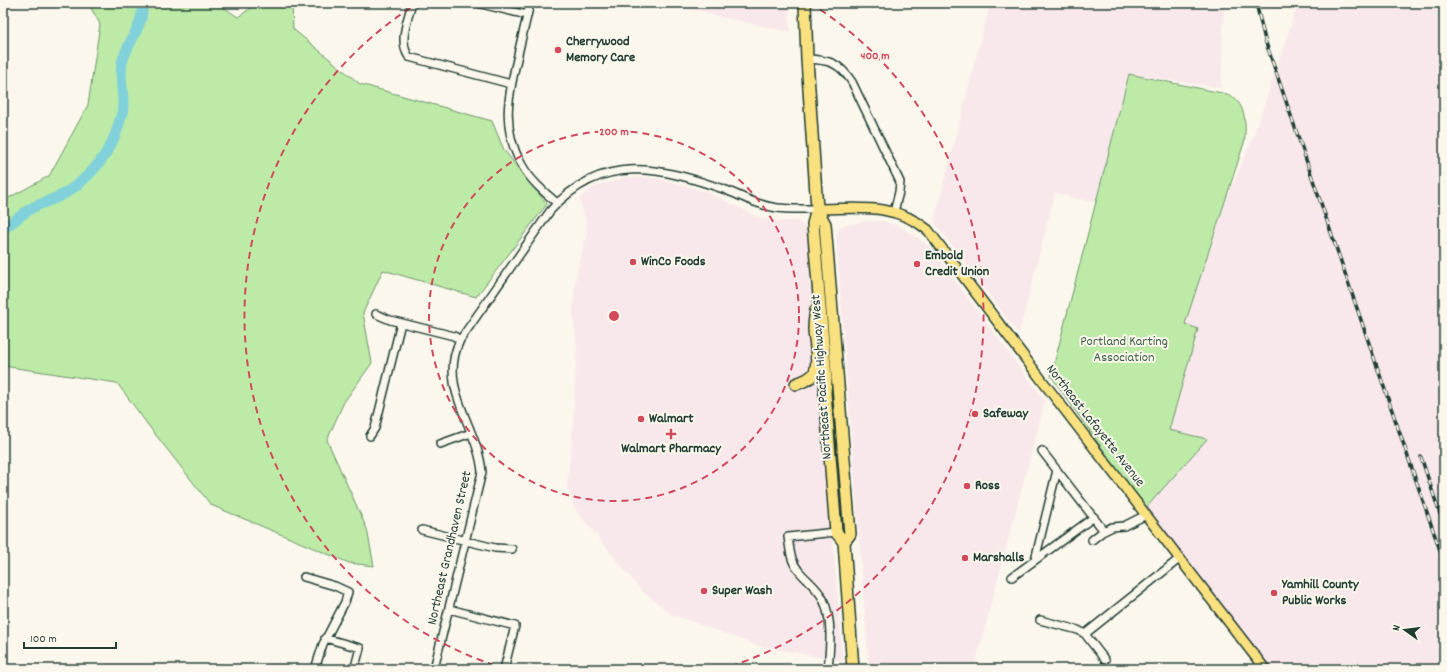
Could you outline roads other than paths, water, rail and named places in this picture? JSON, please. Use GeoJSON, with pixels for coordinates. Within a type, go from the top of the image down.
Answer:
{"type":"FeatureCollection","features":[{"type":"Feature","properties":{"kind":"highway","name":"Northeast Pacific Highway West"},"geometry":{"type":"LineString","coordinates":[[805,3],[807,58],[817,209],[814,224],[836,532]]}},
{"type":"Feature","properties":{"kind":"highway","name":"Northeast Pacific Highway West"},"geometry":{"type":"LineString","coordinates":[[817,209],[825,224],[850,534],[844,542],[853,669]]}},
{"type":"Feature","properties":{"kind":"highway"},"geometry":{"type":"LineString","coordinates":[[796,384],[807,380],[816,370],[817,363],[814,322],[819,293]]}},
{"type":"Feature","properties":{"kind":"highway"},"geometry":{"type":"LineString","coordinates":[[820,309],[826,321],[831,376],[834,384],[838,387]]}},
{"type":"Feature","properties":{"kind":"highway"},"geometry":{"type":"LineString","coordinates":[[825,393],[833,402],[835,427],[842,442]]}},
{"type":"Feature","properties":{"kind":"highway"},"geometry":{"type":"LineString","coordinates":[[836,532],[844,542]]}},
{"type":"Feature","properties":{"kind":"main road","name":"Northeast Lafayette Avenue"},"geometry":{"type":"LineString","coordinates":[[817,209],[862,208],[894,212],[917,221],[928,230],[1265,669]]}},
{"type":"Feature","properties":{"kind":"street"},"geometry":{"type":"LineString","coordinates":[[412,3],[404,37],[404,46],[408,57],[511,84]]}},
{"type":"Feature","properties":{"kind":"street"},"geometry":{"type":"LineString","coordinates":[[478,3],[528,15]]}},
{"type":"Feature","properties":{"kind":"street"},"geometry":{"type":"LineString","coordinates":[[530,3],[509,94],[508,115],[512,144],[522,166],[536,183],[557,203]]}},
{"type":"Feature","properties":{"kind":"street"},"geometry":{"type":"LineString","coordinates":[[807,58],[837,65],[842,68],[852,82],[900,182],[894,212]]}},
{"type":"Feature","properties":{"kind":"street","name":"Northeast Grandhaven Street"},"geometry":{"type":"LineString","coordinates":[[434,669],[482,472],[480,456],[456,392],[452,365],[460,340],[550,211],[557,203],[590,178],[614,171],[628,169],[665,172],[708,184],[757,203],[773,207],[817,209]]}},
{"type":"Feature","properties":{"kind":"street"},"geometry":{"type":"LineString","coordinates":[[376,314],[390,320],[454,336],[460,340]]}},
{"type":"Feature","properties":{"kind":"street"},"geometry":{"type":"LineString","coordinates":[[370,436],[375,428],[401,323]]}},
{"type":"Feature","properties":{"kind":"street"},"geometry":{"type":"LineString","coordinates":[[440,444],[471,433]]}},
{"type":"Feature","properties":{"kind":"street"},"geometry":{"type":"LineString","coordinates":[[1042,451],[1104,531]]}},
{"type":"Feature","properties":{"kind":"street"},"geometry":{"type":"LineString","coordinates":[[1035,560],[1057,470]]}},
{"type":"Feature","properties":{"kind":"street"},"geometry":{"type":"LineString","coordinates":[[1092,540],[1112,527],[1124,526],[1146,515]]}},
{"type":"Feature","properties":{"kind":"street"},"geometry":{"type":"LineString","coordinates":[[1012,577],[1094,517]]}},
{"type":"Feature","properties":{"kind":"street"},"geometry":{"type":"LineString","coordinates":[[422,530],[495,548],[512,549]]}},
{"type":"Feature","properties":{"kind":"street"},"geometry":{"type":"LineString","coordinates":[[828,669],[829,636],[827,609],[823,598],[795,565],[790,553],[788,536],[836,532]]}},
{"type":"Feature","properties":{"kind":"street"},"geometry":{"type":"LineString","coordinates":[[1085,634],[1180,559]]}},
{"type":"Feature","properties":{"kind":"street"},"geometry":{"type":"LineString","coordinates":[[304,578],[336,586],[348,592],[345,602],[319,654],[315,669]]}},
{"type":"Feature","properties":{"kind":"street"},"geometry":{"type":"LineString","coordinates":[[449,609],[515,626],[504,669]]}},
{"type":"Feature","properties":{"kind":"street"},"geometry":{"type":"LineString","coordinates":[[1040,620],[1078,630],[1085,634],[1105,660]]}},
{"type":"Feature","properties":{"kind":"street"},"geometry":{"type":"LineString","coordinates":[[326,638],[360,648],[356,664]]}},
{"type":"Feature","properties":{"kind":"waterway"},"geometry":{"type":"LineString","coordinates":[[3,229],[30,209],[60,196],[74,187],[91,173],[105,155],[115,135],[123,111],[121,75],[122,63],[124,55],[141,19],[142,3]]}},
{"type":"Feature","properties":{"kind":"railway"},"geometry":{"type":"LineString","coordinates":[[1256,3],[1265,40],[1444,562]]}},
{"type":"Feature","properties":{"kind":"railway"},"geometry":{"type":"LineString","coordinates":[[1421,457],[1444,526]]}},
{"type":"Feature","properties":{"kind":"place","name":"Cherrywood Memory Care"},"geometry":{"type":"Point","coordinates":[558,50]}},
{"type":"Feature","properties":{"kind":"place","name":"WinCo Foods"},"geometry":{"type":"Point","coordinates":[633,262]}},
{"type":"Feature","properties":{"kind":"place","name":"Embold Credit Union"},"geometry":{"type":"Point","coordinates":[917,264]}},
{"type":"Feature","properties":{"kind":"place","name":"Safeway"},"geometry":{"type":"Point","coordinates":[975,414]}},
{"type":"Feature","properties":{"kind":"place","name":"Walmart"},"geometry":{"type":"Point","coordinates":[641,419]}},
{"type":"Feature","properties":{"kind":"place","name":"Walmart Pharmacy"},"geometry":{"type":"Point","coordinates":[671,434]}},
{"type":"Feature","properties":{"kind":"place","name":"Ross"},"geometry":{"type":"Point","coordinates":[967,486]}},
{"type":"Feature","properties":{"kind":"place","name":"Marshalls"},"geometry":{"type":"Point","coordinates":[965,558]}},
{"type":"Feature","properties":{"kind":"place","name":"Super Wash"},"geometry":{"type":"Point","coordinates":[704,591]}},
{"type":"Feature","properties":{"kind":"place","name":"Yamhill County Public Works"},"geometry":{"type":"Point","coordinates":[1274,593]}},
{"type":"Feature","properties":{"kind":"park label","name":"Portland Karting Association"},"geometry":{"type":"Point","coordinates":[1124,350]}}]}
